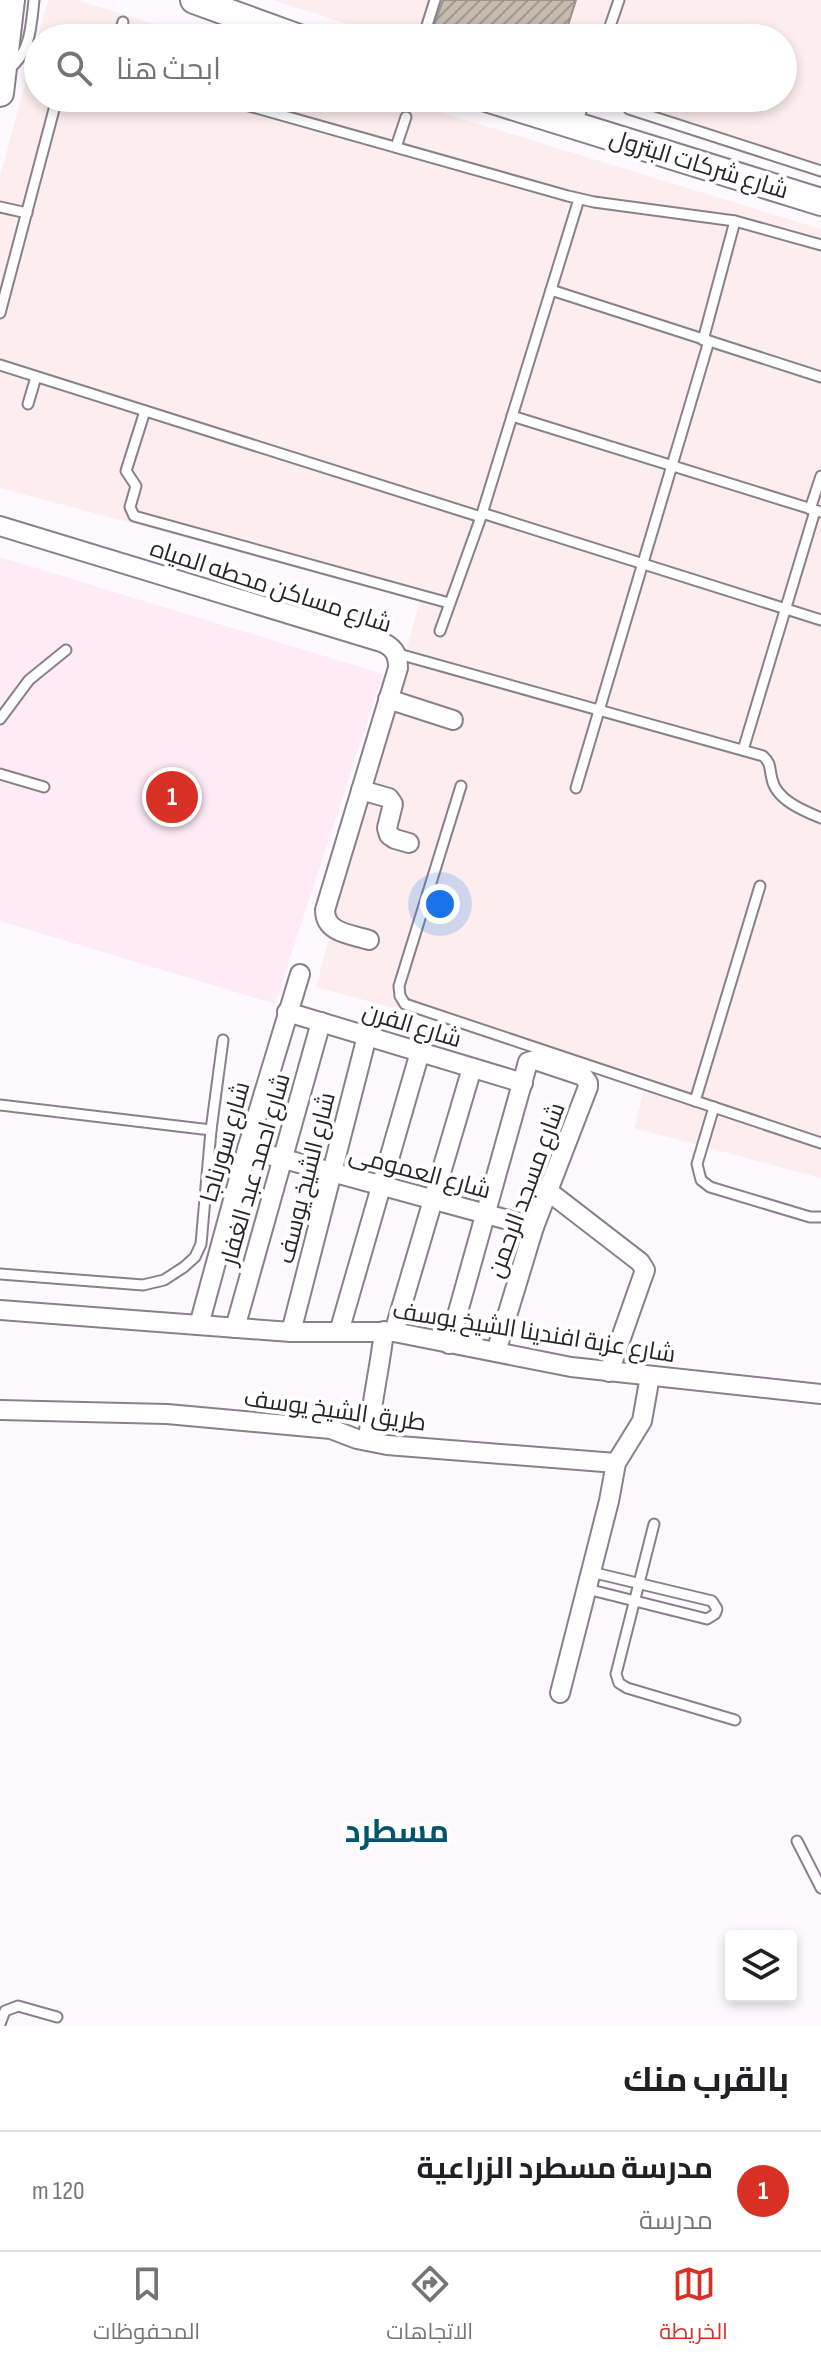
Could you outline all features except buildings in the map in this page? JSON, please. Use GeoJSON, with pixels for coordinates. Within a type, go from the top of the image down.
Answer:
{"type":"FeatureCollection","features":[{"type":"Feature","properties":{"kind":"street"},"geometry":{"type":"LineString","coordinates":[[1,83],[11,0]]}},
{"type":"Feature","properties":{"kind":"street"},"geometry":{"type":"LineString","coordinates":[[194,0],[260,24]]}},
{"type":"Feature","properties":{"kind":"street","name":"شارع شركات البترول"},"geometry":{"type":"LineString","coordinates":[[531,112],[821,202]]}},
{"type":"Feature","properties":{"kind":"street","name":"شارع مساكن محطه المياه"},"geometry":{"type":"LineString","coordinates":[[0,526],[384,643],[395,653],[398,668],[324,915],[335,929],[369,940]]}},
{"type":"Feature","properties":{"kind":"street"},"geometry":{"type":"LineString","coordinates":[[388,699],[453,720]]}},
{"type":"Feature","properties":{"kind":"street"},"geometry":{"type":"LineString","coordinates":[[361,790],[391,800],[387,832],[391,838],[409,843]]}},
{"type":"Feature","properties":{"kind":"street","name":"شارع سورناجا"},"geometry":{"type":"LineString","coordinates":[[199,1325],[247,1149],[300,974]]}},
{"type":"Feature","properties":{"kind":"street","name":"شارع الفرن"},"geometry":{"type":"LineString","coordinates":[[287,1012],[523,1083]]}},
{"type":"Feature","properties":{"kind":"street","name":"شارع احمد عبد الغفار"},"geometry":{"type":"LineString","coordinates":[[235,1328],[321,1022]]}},
{"type":"Feature","properties":{"kind":"street","name":"شارع الشيخ يوسف"},"geometry":{"type":"LineString","coordinates":[[291,1332],[367,1036]]}},
{"type":"Feature","properties":{"kind":"street"},"geometry":{"type":"LineString","coordinates":[[339,1332],[420,1052]]}},
{"type":"Feature","properties":{"kind":"street","name":"شارع مسجد الرحمن"},"geometry":{"type":"LineString","coordinates":[[496,1352],[534,1227],[588,1083],[583,1076],[531,1060],[523,1083]]}},
{"type":"Feature","properties":{"kind":"street"},"geometry":{"type":"LineString","coordinates":[[368,1441],[371,1404],[389,1332],[472,1068]]}},
{"type":"Feature","properties":{"kind":"street"},"geometry":{"type":"LineString","coordinates":[[449,1344],[523,1083]]}},
{"type":"Feature","properties":{"kind":"street","name":"شارع العمومى"},"geometry":{"type":"LineString","coordinates":[[247,1149],[534,1227]]}},
{"type":"Feature","properties":{"kind":"street"},"geometry":{"type":"LineString","coordinates":[[548,1191],[640,1262],[645,1270],[609,1372]]}},
{"type":"Feature","properties":{"kind":"street","name":"شارع عزبة افندينا الشيخ يوسف"},"geometry":{"type":"LineString","coordinates":[[0,1310],[291,1332],[389,1332],[609,1372],[821,1394]]}},
{"type":"Feature","properties":{"kind":"street"},"geometry":{"type":"LineString","coordinates":[[560,1693],[616,1463],[642,1421],[650,1376]]}},
{"type":"Feature","properties":{"kind":"street","name":"طريق الشيخ يوسف"},"geometry":{"type":"LineString","coordinates":[[0,1410],[167,1414],[331,1429],[387,1445],[616,1463]]}},
{"type":"Feature","properties":{"kind":"lane"},"geometry":{"type":"LineString","coordinates":[[31,24],[34,0]]}},
{"type":"Feature","properties":{"kind":"lane"},"geometry":{"type":"LineString","coordinates":[[427,24],[435,0]]}},
{"type":"Feature","properties":{"kind":"lane"},"geometry":{"type":"LineString","coordinates":[[611,24],[619,0]]}},
{"type":"Feature","properties":{"kind":"lane"},"geometry":{"type":"LineString","coordinates":[[1,83],[24,51]]}},
{"type":"Feature","properties":{"kind":"lane"},"geometry":{"type":"LineString","coordinates":[[0,313],[55,112]]}},
{"type":"Feature","properties":{"kind":"lane"},"geometry":{"type":"LineString","coordinates":[[271,112],[579,199],[735,221],[821,245]]}},
{"type":"Feature","properties":{"kind":"lane"},"geometry":{"type":"LineString","coordinates":[[576,126],[581,112]]}},
{"type":"Feature","properties":{"kind":"lane"},"geometry":{"type":"LineString","coordinates":[[638,112],[821,171]]}},
{"type":"Feature","properties":{"kind":"lane"},"geometry":{"type":"LineString","coordinates":[[396,147],[406,117]]}},
{"type":"Feature","properties":{"kind":"lane"},"geometry":{"type":"LineString","coordinates":[[440,631],[482,515],[579,199]]}},
{"type":"Feature","properties":{"kind":"lane"},"geometry":{"type":"LineString","coordinates":[[0,207],[27,213]]}},
{"type":"Feature","properties":{"kind":"lane"},"geometry":{"type":"LineString","coordinates":[[576,788],[672,466],[735,221]]}},
{"type":"Feature","properties":{"kind":"lane"},"geometry":{"type":"LineString","coordinates":[[551,290],[821,377]]}},
{"type":"Feature","properties":{"kind":"lane"},"geometry":{"type":"LineString","coordinates":[[0,365],[821,620]]}},
{"type":"Feature","properties":{"kind":"lane"},"geometry":{"type":"LineString","coordinates":[[28,404],[36,377]]}},
{"type":"Feature","properties":{"kind":"lane"},"geometry":{"type":"LineString","coordinates":[[145,411],[126,471],[135,483],[130,507],[134,516],[449,603]]}},
{"type":"Feature","properties":{"kind":"lane"},"geometry":{"type":"LineString","coordinates":[[512,416],[816,511]]}},
{"type":"Feature","properties":{"kind":"lane"},"geometry":{"type":"LineString","coordinates":[[743,750],[816,511],[821,476]]}},
{"type":"Feature","properties":{"kind":"lane"},"geometry":{"type":"LineString","coordinates":[[0,718],[29,680],[66,650]]}},
{"type":"Feature","properties":{"kind":"lane"},"geometry":{"type":"LineString","coordinates":[[395,653],[767,759],[778,792],[821,818]]}},
{"type":"Feature","properties":{"kind":"lane"},"geometry":{"type":"LineString","coordinates":[[0,774],[44,787]]}},
{"type":"Feature","properties":{"kind":"lane"},"geometry":{"type":"LineString","coordinates":[[461,786],[399,986],[402,1000],[409,1007],[821,1143]]}},
{"type":"Feature","properties":{"kind":"lane"},"geometry":{"type":"LineString","coordinates":[[695,1101],[760,886]]}},
{"type":"Feature","properties":{"kind":"lane"},"geometry":{"type":"LineString","coordinates":[[0,1274],[143,1285],[164,1280],[195,1257],[201,1244],[223,1040]]}},
{"type":"Feature","properties":{"kind":"lane"},"geometry":{"type":"LineString","coordinates":[[0,1105],[211,1130]]}},
{"type":"Feature","properties":{"kind":"lane"},"geometry":{"type":"LineString","coordinates":[[714,1107],[697,1164],[701,1180],[710,1187],[810,1217],[821,1217]]}},
{"type":"Feature","properties":{"kind":"lane"},"geometry":{"type":"LineString","coordinates":[[654,1524],[616,1674],[619,1683],[735,1720]]}},
{"type":"Feature","properties":{"kind":"lane"},"geometry":{"type":"LineString","coordinates":[[589,1581],[639,1584],[672,1591],[712,1601],[717,1609],[707,1619],[634,1601],[589,1581]]}},
{"type":"Feature","properties":{"kind":"lane"},"geometry":{"type":"LineString","coordinates":[[667,1609],[672,1591]]}},
{"type":"Feature","properties":{"kind":"lane"},"geometry":{"type":"LineString","coordinates":[[797,1841],[821,1888]]}},
{"type":"Feature","properties":{"kind":"lane"},"geometry":{"type":"LineString","coordinates":[[0,2024],[5,2011],[18,2006],[57,2017]]}},
{"type":"Feature","properties":{"kind":"shaded area"},"geometry":{"type":"Polygon","coordinates":[[[48,0],[76,0],[154,24],[41,24],[48,0]]]}},
{"type":"Feature","properties":{"kind":"shaded area"},"geometry":{"type":"Polygon","coordinates":[[[273,0],[821,0],[821,176],[622,112],[797,112],[797,24],[348,24],[273,0]]]}},
{"type":"Feature","properties":{"kind":"shaded area"},"geometry":{"type":"Polygon","coordinates":[[[24,88],[24,112],[440,112],[821,229],[821,1178],[634,1128],[648,1076],[316,987],[420,600],[0,488],[0,176],[24,88]]]}},
{"type":"Feature","properties":{"kind":"shaded area"},"geometry":{"type":"Polygon","coordinates":[[[0,557],[383,674],[275,1004],[0,921],[0,557]]]}},
{"type":"Feature","properties":{"kind":"place","name":"مدرسة مسطرد الزراعية"},"geometry":{"type":"Point","coordinates":[172,797]}},
{"type":"Feature","properties":{"kind":"district","name":"مسطرد"},"geometry":{"type":"Point","coordinates":[397,1831]}}]}
